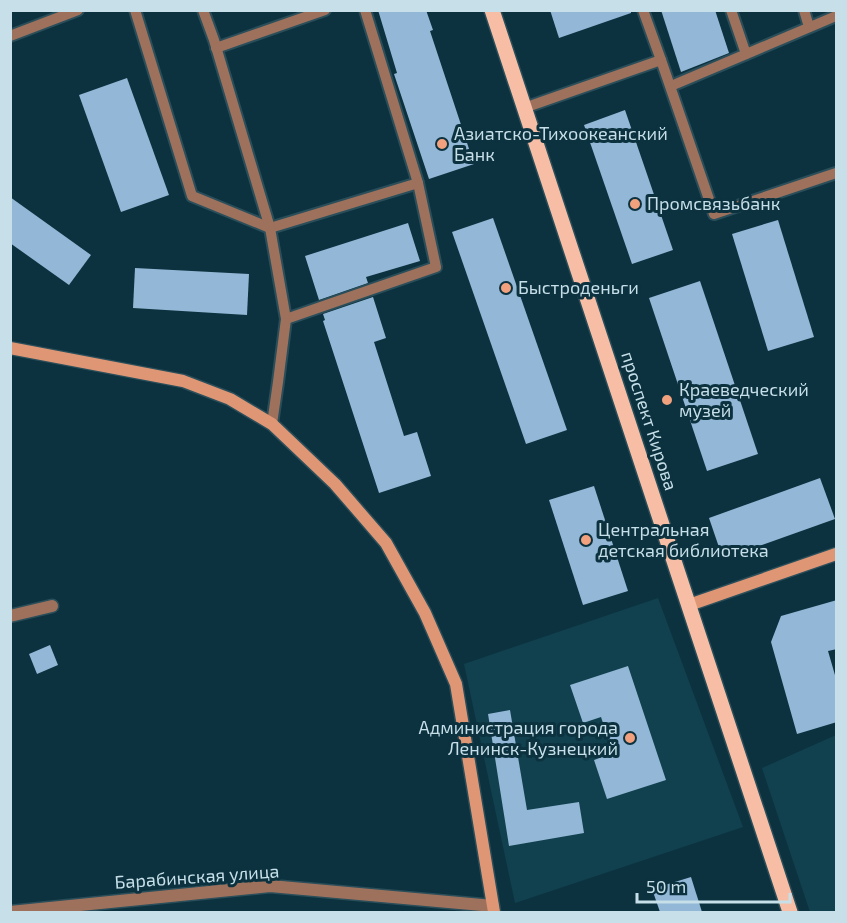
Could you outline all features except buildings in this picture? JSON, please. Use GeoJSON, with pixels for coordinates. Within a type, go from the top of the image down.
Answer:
{"type":"FeatureCollection","features":[{"type":"Feature","properties":{"kind":"main road","name":"проспект Кирова"},"geometry":{"type":"LineString","coordinates":[[492,10],[790,912]]}},
{"type":"Feature","properties":{"kind":"street"},"geometry":{"type":"LineString","coordinates":[[10,348],[183,381],[230,399],[272,424],[335,484],[387,543],[425,613],[456,684],[494,909]]}},
{"type":"Feature","properties":{"kind":"street"},"geometry":{"type":"LineString","coordinates":[[689,605],[837,554]]}},
{"type":"Feature","properties":{"kind":"street"},"geometry":{"type":"LineString","coordinates":[[10,616],[52,606]]}},
{"type":"Feature","properties":{"kind":"street","name":"Барабинская улица"},"geometry":{"type":"LineString","coordinates":[[10,912],[270,886],[494,909]]}},
{"type":"Feature","properties":{"kind":"lane"},"geometry":{"type":"LineString","coordinates":[[10,36],[78,10]]}},
{"type":"Feature","properties":{"kind":"lane"},"geometry":{"type":"LineString","coordinates":[[135,10],[192,196],[270,228],[418,183]]}},
{"type":"Feature","properties":{"kind":"lane"},"geometry":{"type":"LineString","coordinates":[[203,10],[270,228],[286,318],[272,424]]}},
{"type":"Feature","properties":{"kind":"lane"},"geometry":{"type":"LineString","coordinates":[[216,48],[325,10]]}},
{"type":"Feature","properties":{"kind":"lane"},"geometry":{"type":"LineString","coordinates":[[286,318],[436,267],[418,183],[365,10]]}},
{"type":"Feature","properties":{"kind":"lane"},"geometry":{"type":"LineString","coordinates":[[643,10],[714,214],[837,173]]}},
{"type":"Feature","properties":{"kind":"lane"},"geometry":{"type":"LineString","coordinates":[[731,10],[746,54]]}},
{"type":"Feature","properties":{"kind":"lane"},"geometry":{"type":"LineString","coordinates":[[804,10],[809,27]]}},
{"type":"Feature","properties":{"kind":"lane"},"geometry":{"type":"LineString","coordinates":[[670,86],[837,16]]}},
{"type":"Feature","properties":{"kind":"lane"},"geometry":{"type":"LineString","coordinates":[[524,108],[662,60]]}},
{"type":"Feature","properties":{"kind":"shaded area"},"geometry":{"type":"Polygon","coordinates":[[[658,598],[743,827],[515,903],[464,664],[658,598]]]}},
{"type":"Feature","properties":{"kind":"shaded area"},"geometry":{"type":"Polygon","coordinates":[[[836,735],[836,912],[810,912],[762,768],[836,735]]]}},
{"type":"Feature","properties":{"kind":"place","name":"Азиатско-Тихоокеанский Банк"},"geometry":{"type":"Point","coordinates":[442,144]}},
{"type":"Feature","properties":{"kind":"place","name":"Промсвязьбанк"},"geometry":{"type":"Point","coordinates":[635,204]}},
{"type":"Feature","properties":{"kind":"place","name":"Быстроденьги"},"geometry":{"type":"Point","coordinates":[506,288]}},
{"type":"Feature","properties":{"kind":"place","name":"Краеведческий музей"},"geometry":{"type":"Point","coordinates":[667,400]}},
{"type":"Feature","properties":{"kind":"place","name":"Центральная детская библиотека"},"geometry":{"type":"Point","coordinates":[586,540]}},
{"type":"Feature","properties":{"kind":"place","name":"Администрация города Ленинск-Кузнецкий"},"geometry":{"type":"Point","coordinates":[630,738]}}]}
